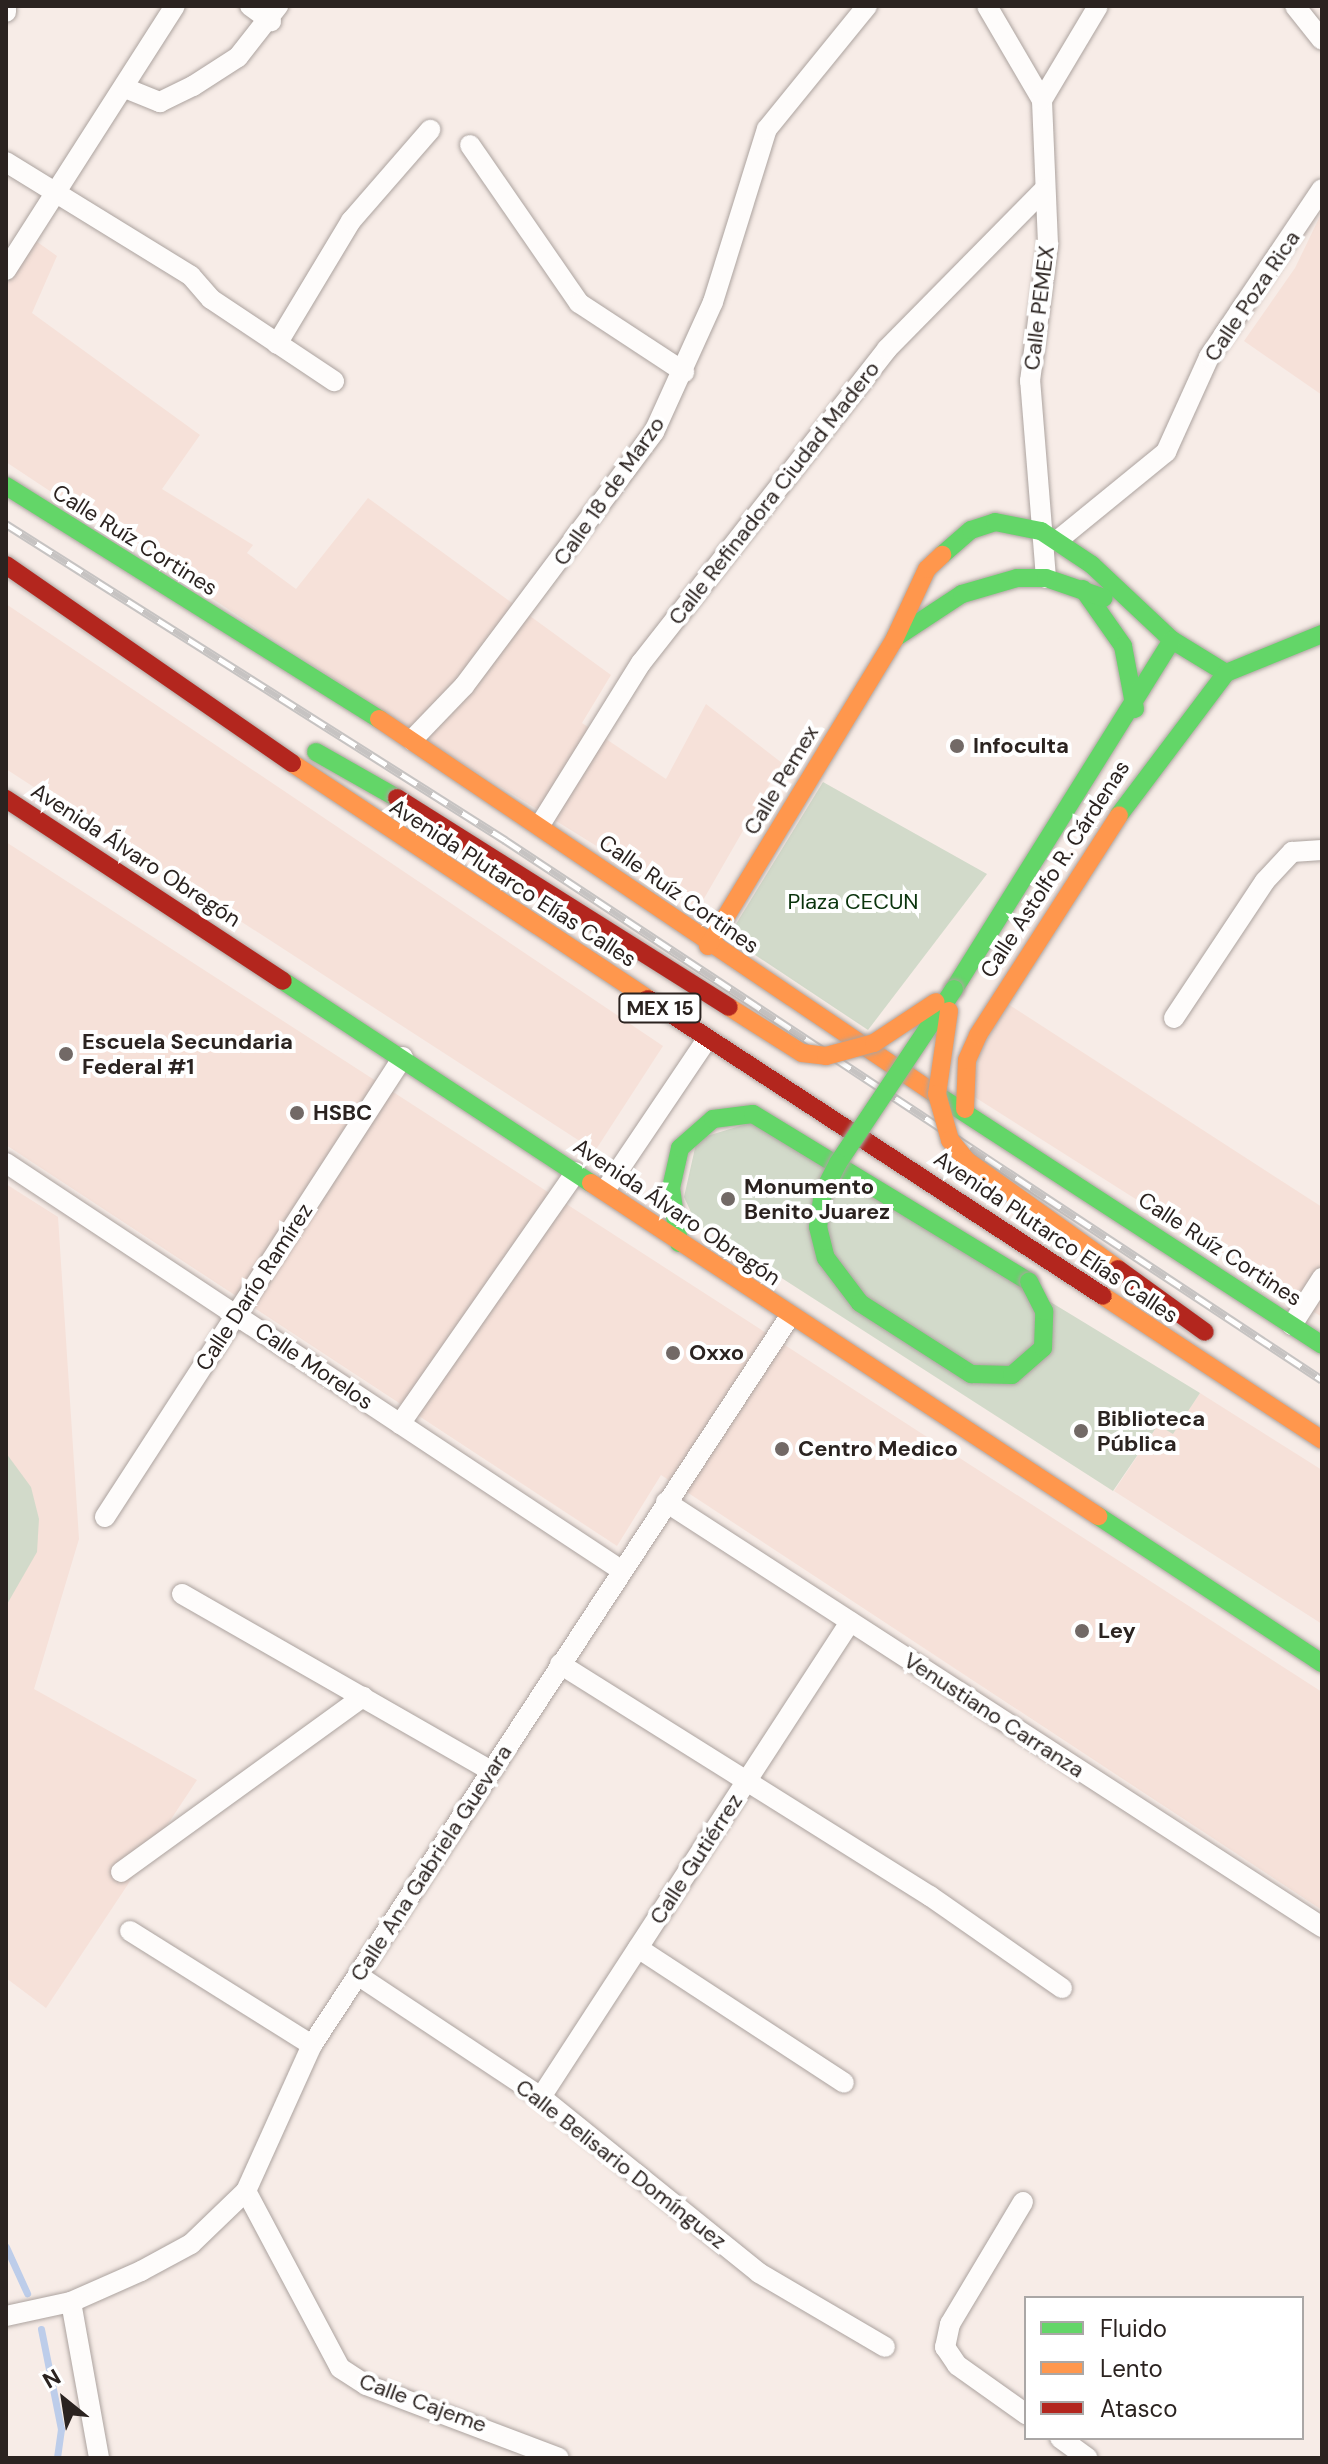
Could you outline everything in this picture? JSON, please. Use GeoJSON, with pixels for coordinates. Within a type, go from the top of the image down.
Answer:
{"type":"FeatureCollection","features":[{"type":"Feature","properties":{"kind":"main road","name":"Calle Ruíz Cortines"},"geometry":{"type":"LineString","coordinates":[[6,486],[412,740],[540,825],[708,946],[965,1109],[1322,1345]]}},
{"type":"Feature","properties":{"kind":"main road"},"geometry":{"type":"LineString","coordinates":[[962,594],[946,547],[995,522],[1049,536],[1172,640],[1226,673]]}},
{"type":"Feature","properties":{"kind":"main road","name":"Calle Pemex"},"geometry":{"type":"LineString","coordinates":[[708,946],[894,640],[946,547]]}},
{"type":"Feature","properties":{"kind":"main road","name":"Avenida Plutarco Elías Calles"},"geometry":{"type":"LineString","coordinates":[[6,565],[160,666],[379,823],[1322,1440]]}},
{"type":"Feature","properties":{"kind":"main road"},"geometry":{"type":"LineString","coordinates":[[894,640],[962,594],[1046,578],[1083,589],[1140,613]]}},
{"type":"Feature","properties":{"kind":"main road"},"geometry":{"type":"LineString","coordinates":[[1083,589],[1123,646],[1135,709]]}},
{"type":"Feature","properties":{"kind":"main road","name":"Calle Astolfo R. Cárdenas"},"geometry":{"type":"LineString","coordinates":[[965,1109],[967,1060],[978,1035],[1158,754],[1226,673],[1322,634]]}},
{"type":"Feature","properties":{"kind":"main road"},"geometry":{"type":"LineString","coordinates":[[679,1243],[671,1188],[680,1148],[713,1119],[753,1114],[1029,1282],[1044,1311],[1043,1348],[1012,1375],[971,1374],[860,1303],[826,1258],[818,1227],[823,1192],[838,1163],[1123,729],[1172,640]]}},
{"type":"Feature","properties":{"kind":"main road"},"geometry":{"type":"LineString","coordinates":[[160,666],[397,798],[802,1053],[826,1056],[874,1043],[954,989]]}},
{"type":"Feature","properties":{"kind":"main road","name":"Avenida Álvaro Obregón"},"geometry":{"type":"LineString","coordinates":[[6,799],[606,1189],[679,1243],[1322,1663]]}},
{"type":"Feature","properties":{"kind":"main road"},"geometry":{"type":"LineString","coordinates":[[954,989],[936,1073],[950,1140],[984,1176],[1211,1337]]}},
{"type":"Feature","properties":{"kind":"main road"},"geometry":{"type":"LineString","coordinates":[[1252,1367],[1322,1420]]}},
{"type":"Feature","properties":{"kind":"street"},"geometry":{"type":"LineString","coordinates":[[6,270],[57,199],[175,6]]}},
{"type":"Feature","properties":{"kind":"street"},"geometry":{"type":"LineString","coordinates":[[125,88],[160,102],[238,57],[274,14],[250,6]]}},
{"type":"Feature","properties":{"kind":"street","name":"Calle 18 de Marzo"},"geometry":{"type":"LineString","coordinates":[[412,740],[464,686],[612,494],[684,372],[767,129],[867,6]]}},
{"type":"Feature","properties":{"kind":"street"},"geometry":{"type":"LineString","coordinates":[[987,6],[1042,100],[1098,6]]}},
{"type":"Feature","properties":{"kind":"street"},"geometry":{"type":"LineString","coordinates":[[1295,6],[1322,40]]}},
{"type":"Feature","properties":{"kind":"street","name":"Calle PEMEX"},"geometry":{"type":"LineString","coordinates":[[1042,100],[1048,244],[1030,381],[1049,536],[1046,578]]}},
{"type":"Feature","properties":{"kind":"street"},"geometry":{"type":"LineString","coordinates":[[277,344],[351,221],[430,130]]}},
{"type":"Feature","properties":{"kind":"street"},"geometry":{"type":"LineString","coordinates":[[470,145],[579,303],[684,372]]}},
{"type":"Feature","properties":{"kind":"street"},"geometry":{"type":"LineString","coordinates":[[6,162],[57,199],[191,276],[277,344],[334,381]]}},
{"type":"Feature","properties":{"kind":"street","name":"Calle Poza Rica"},"geometry":{"type":"LineString","coordinates":[[1049,536],[1166,452],[1209,357],[1322,189]]}},
{"type":"Feature","properties":{"kind":"street","name":"Calle Refinadora Ciudad Madero"},"geometry":{"type":"LineString","coordinates":[[540,825],[641,663],[887,349],[1044,190]]}},
{"type":"Feature","properties":{"kind":"street"},"geometry":{"type":"LineString","coordinates":[[1174,1018],[1265,881],[1292,852],[1322,850]]}},
{"type":"Feature","properties":{"kind":"street"},"geometry":{"type":"LineString","coordinates":[[606,1189],[707,1039]]}},
{"type":"Feature","properties":{"kind":"street","name":"Calle Darío Ramírez"},"geometry":{"type":"LineString","coordinates":[[105,1517],[403,1057]]}},
{"type":"Feature","properties":{"kind":"street","name":"Calle Morelos"},"geometry":{"type":"LineString","coordinates":[[6,1163],[621,1570]]}},
{"type":"Feature","properties":{"kind":"street"},"geometry":{"type":"LineString","coordinates":[[400,1424],[576,1172]]}},
{"type":"Feature","properties":{"kind":"street"},"geometry":{"type":"LineString","coordinates":[[1292,1325],[1322,1278]]}},
{"type":"Feature","properties":{"kind":"street","name":"Calle Ana Gabriela Guevara"},"geometry":{"type":"LineString","coordinates":[[6,2316],[71,2302],[191,2244],[246,2191],[312,2045],[489,1770],[790,1316]]}},
{"type":"Feature","properties":{"kind":"street","name":"Venustiano Carranza"},"geometry":{"type":"LineString","coordinates":[[666,1502],[1322,1927]]}},
{"type":"Feature","properties":{"kind":"street"},"geometry":{"type":"LineString","coordinates":[[182,1594],[489,1770]]}},
{"type":"Feature","properties":{"kind":"street","name":"Calle Gutiérrez"},"geometry":{"type":"LineString","coordinates":[[541,2097],[850,1622]]}},
{"type":"Feature","properties":{"kind":"street"},"geometry":{"type":"LineString","coordinates":[[560,1664],[748,1779],[1062,1988]]}},
{"type":"Feature","properties":{"kind":"street"},"geometry":{"type":"LineString","coordinates":[[121,1872],[363,1697]]}},
{"type":"Feature","properties":{"kind":"street"},"geometry":{"type":"LineString","coordinates":[[130,1931],[312,2045]]}},
{"type":"Feature","properties":{"kind":"street"},"geometry":{"type":"LineString","coordinates":[[638,1948],[844,2083]]}},
{"type":"Feature","properties":{"kind":"street","name":"Calle Belisario Domínguez"},"geometry":{"type":"LineString","coordinates":[[359,1976],[541,2097],[759,2273],[885,2347]]}},
{"type":"Feature","properties":{"kind":"street","name":"Calle Cajeme"},"geometry":{"type":"LineString","coordinates":[[246,2191],[340,2368],[366,2385],[559,2458]]}},
{"type":"Feature","properties":{"kind":"street"},"geometry":{"type":"LineString","coordinates":[[1023,2202],[950,2324],[945,2347],[957,2365],[1024,2413]]}},
{"type":"Feature","properties":{"kind":"street"},"geometry":{"type":"LineString","coordinates":[[71,2302],[99,2458]]}},
{"type":"Feature","properties":{"kind":"street"},"geometry":{"type":"LineString","coordinates":[[1063,2440],[1088,2458]]}},
{"type":"Feature","properties":{"kind":"shaded area"},"geometry":{"type":"Polygon","coordinates":[[[1322,212],[1322,395],[1244,341],[1295,268],[1322,212]]]}},
{"type":"Feature","properties":{"kind":"shaded area"},"geometry":{"type":"Polygon","coordinates":[[[36,241],[57,256],[32,313],[200,435],[162,489],[253,545],[247,553],[296,589],[368,498],[611,675],[582,723],[666,779],[706,704],[782,763],[702,902],[692,905],[441,750],[6,462],[6,285],[36,241]]]}},
{"type":"Feature","properties":{"kind":"shaded area"},"geometry":{"type":"Polygon","coordinates":[[[6,604],[663,1046],[595,1151],[6,769],[6,604]]]}},
{"type":"Feature","properties":{"kind":"shaded area"},"geometry":{"type":"Polygon","coordinates":[[[6,842],[1322,1692],[1322,1910],[661,1475],[617,1546],[6,1145],[6,842]]]}},
{"type":"Feature","properties":{"kind":"shaded area"},"geometry":{"type":"Polygon","coordinates":[[[1008,1004],[1322,1207],[1322,1317],[973,1096],[979,1052],[1008,1004]]]}},
{"type":"Feature","properties":{"kind":"shaded area"},"geometry":{"type":"Polygon","coordinates":[[[6,1184],[58,1217],[79,1539],[34,1689],[197,1780],[46,2008],[6,1978],[6,1184]]]}},
{"type":"Feature","properties":{"kind":"shaded area"},"geometry":{"type":"Polygon","coordinates":[[[1200,1393],[1322,1470],[1322,1624],[1114,1491],[1158,1425],[1173,1433],[1200,1393]]]}},
{"type":"Feature","properties":{"kind":"green space","name":"Plaza CECUN"},"geometry":{"type":"Polygon","coordinates":[[[823,782],[987,874],[868,1030],[728,937],[823,782]]]}},
{"type":"Feature","properties":{"kind":"green space"},"geometry":{"type":"Polygon","coordinates":[[[753,1122],[1200,1393],[1173,1434],[1158,1425],[1113,1491],[696,1223],[684,1197],[697,1139],[753,1122]]]}},
{"type":"Feature","properties":{"kind":"green space"},"geometry":{"type":"Polygon","coordinates":[[[6,1453],[31,1487],[39,1519],[37,1552],[6,1606],[6,1453]]]}},
{"type":"Feature","properties":{"kind":"waterway"},"geometry":{"type":"LineString","coordinates":[[6,2247],[27,2293]]}},
{"type":"Feature","properties":{"kind":"waterway"},"geometry":{"type":"LineString","coordinates":[[41,2329],[61,2429],[57,2458]]}},
{"type":"Feature","properties":{"kind":"railway"},"geometry":{"type":"LineString","coordinates":[[6,524],[505,840],[1322,1380]]}},
{"type":"Feature","properties":{"kind":"traffic: fast"},"geometry":{"type":"LineString","coordinates":[[6,486],[379,719]]}},
{"type":"Feature","properties":{"kind":"traffic: fast"},"geometry":{"type":"LineString","coordinates":[[942,555],[971,530],[995,522],[1041,531],[1092,565],[1172,640],[1226,673],[1322,634]]}},
{"type":"Feature","properties":{"kind":"traffic: fast"},"geometry":{"type":"LineString","coordinates":[[895,638],[962,594],[1017,578],[1046,578],[1104,598]]}},
{"type":"Feature","properties":{"kind":"traffic: fast"},"geometry":{"type":"LineString","coordinates":[[1083,589],[1123,646],[1135,709]]}},
{"type":"Feature","properties":{"kind":"traffic: fast"},"geometry":{"type":"LineString","coordinates":[[954,989],[1172,640]]}},
{"type":"Feature","properties":{"kind":"traffic: fast"},"geometry":{"type":"LineString","coordinates":[[1119,815],[1226,673]]}},
{"type":"Feature","properties":{"kind":"traffic: fast"},"geometry":{"type":"LineString","coordinates":[[316,752],[397,798]]}},
{"type":"Feature","properties":{"kind":"traffic: fast"},"geometry":{"type":"LineString","coordinates":[[283,981],[591,1183]]}},
{"type":"Feature","properties":{"kind":"traffic: fast"},"geometry":{"type":"LineString","coordinates":[[954,989],[838,1163],[823,1192],[818,1227],[826,1258],[860,1303],[971,1374],[1012,1375],[1043,1348],[1044,1311],[1029,1282]]}},
{"type":"Feature","properties":{"kind":"traffic: fast"},"geometry":{"type":"LineString","coordinates":[[931,1091],[1322,1345]]}},
{"type":"Feature","properties":{"kind":"traffic: fast"},"geometry":{"type":"LineString","coordinates":[[679,1243],[671,1188],[680,1148],[713,1119],[753,1114],[1029,1282]]}},
{"type":"Feature","properties":{"kind":"traffic: fast"},"geometry":{"type":"LineString","coordinates":[[1098,1516],[1322,1663]]}},
{"type":"Feature","properties":{"kind":"traffic: slow"},"geometry":{"type":"LineString","coordinates":[[708,946],[894,640],[927,569],[942,555]]}},
{"type":"Feature","properties":{"kind":"traffic: slow"},"geometry":{"type":"LineString","coordinates":[[379,719],[931,1091]]}},
{"type":"Feature","properties":{"kind":"traffic: slow"},"geometry":{"type":"LineString","coordinates":[[292,763],[648,999]]}},
{"type":"Feature","properties":{"kind":"traffic: slow"},"geometry":{"type":"LineString","coordinates":[[965,1109],[967,1060],[978,1035],[1119,815]]}},
{"type":"Feature","properties":{"kind":"traffic: slow"},"geometry":{"type":"LineString","coordinates":[[729,1007],[802,1053],[826,1056],[874,1043],[936,1002]]}},
{"type":"Feature","properties":{"kind":"traffic: slow"},"geometry":{"type":"LineString","coordinates":[[949,1011],[937,1094],[950,1140],[966,1160],[1118,1269]]}},
{"type":"Feature","properties":{"kind":"traffic: slow"},"geometry":{"type":"LineString","coordinates":[[591,1183],[1098,1516]]}},
{"type":"Feature","properties":{"kind":"traffic: slow"},"geometry":{"type":"LineString","coordinates":[[1103,1296],[1322,1440]]}},
{"type":"Feature","properties":{"kind":"traffic: jam"},"geometry":{"type":"LineString","coordinates":[[6,565],[292,763]]}},
{"type":"Feature","properties":{"kind":"traffic: jam"},"geometry":{"type":"LineString","coordinates":[[397,798],[729,1007]]}},
{"type":"Feature","properties":{"kind":"traffic: jam"},"geometry":{"type":"LineString","coordinates":[[6,799],[283,981]]}},
{"type":"Feature","properties":{"kind":"traffic: jam"},"geometry":{"type":"LineString","coordinates":[[648,999],[1103,1296]]}},
{"type":"Feature","properties":{"kind":"traffic: jam"},"geometry":{"type":"LineString","coordinates":[[1118,1269],[1205,1332]]}},
{"type":"Feature","properties":{"kind":"place","name":"Infoculta"},"geometry":{"type":"Point","coordinates":[957,746]}},
{"type":"Feature","properties":{"kind":"place","name":"Escuela Secundaria Federal #1"},"geometry":{"type":"Point","coordinates":[66,1054]}},
{"type":"Feature","properties":{"kind":"place","name":"HSBC"},"geometry":{"type":"Point","coordinates":[297,1113]}},
{"type":"Feature","properties":{"kind":"place","name":"Monumento Benito Juarez"},"geometry":{"type":"Point","coordinates":[728,1199]}},
{"type":"Feature","properties":{"kind":"place","name":"Oxxo"},"geometry":{"type":"Point","coordinates":[673,1353]}},
{"type":"Feature","properties":{"kind":"place","name":"Biblioteca Pública"},"geometry":{"type":"Point","coordinates":[1081,1431]}},
{"type":"Feature","properties":{"kind":"place","name":"Centro Medico"},"geometry":{"type":"Point","coordinates":[782,1449]}},
{"type":"Feature","properties":{"kind":"place","name":"Ley"},"geometry":{"type":"Point","coordinates":[1082,1631]}}]}
